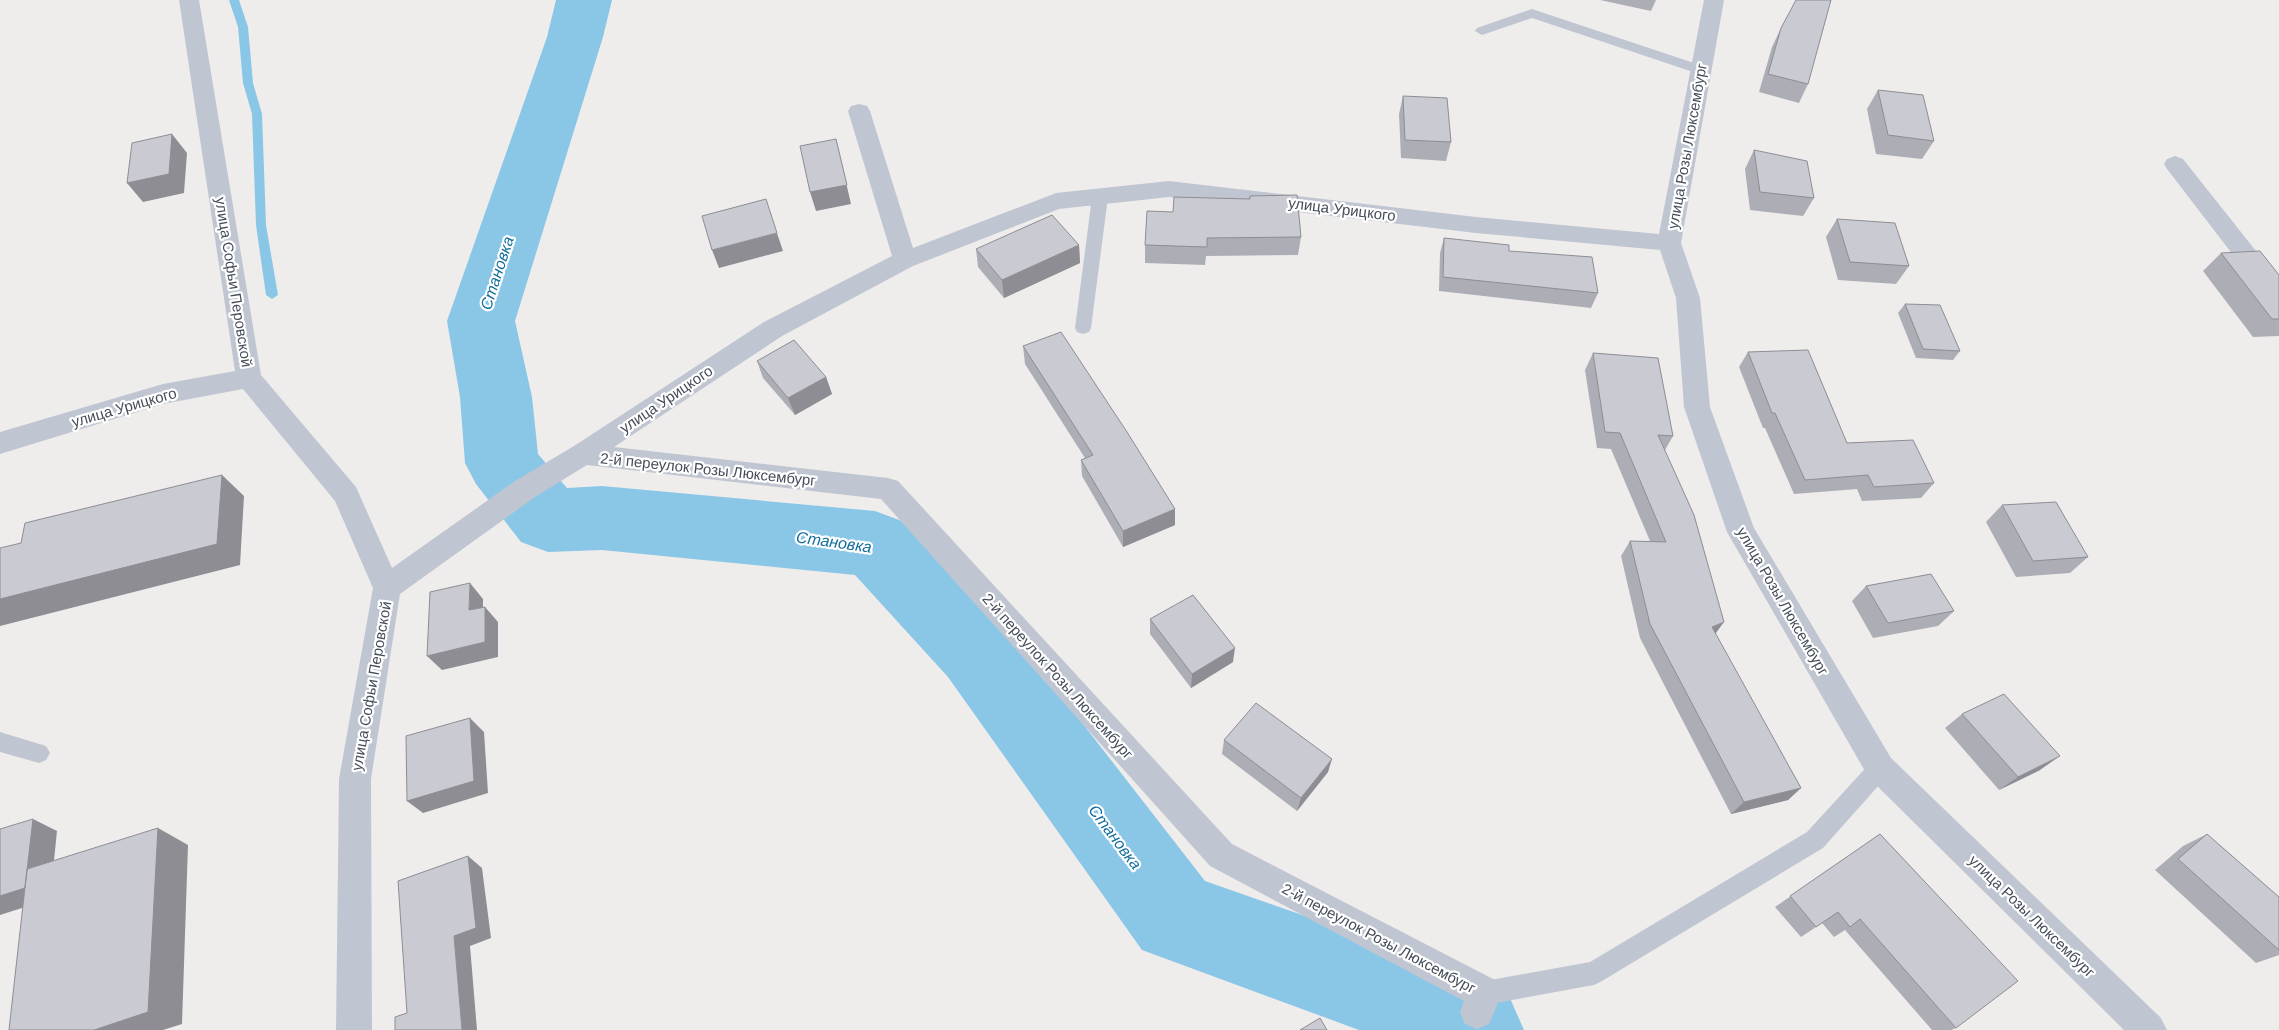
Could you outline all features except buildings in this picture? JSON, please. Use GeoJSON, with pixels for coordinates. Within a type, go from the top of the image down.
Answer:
{"type":"FeatureCollection","features":[{"type":"Feature","properties":{"kind":"street","name":"улица Софьи Перовской"},"geometry":{"type":"LineString","coordinates":[[189,0],[249,378],[346,495],[387,588],[355,779],[354,1030]]}},
{"type":"Feature","properties":{"kind":"street","name":"улица Розы Люксембург"},"geometry":{"type":"LineString","coordinates":[[1714,0],[1670,243],[1688,298],[1697,406],[1741,532],[1880,768],[2149,1030]]}},
{"type":"Feature","properties":{"kind":"street"},"geometry":{"type":"LineString","coordinates":[[859,111],[905,260]]}},
{"type":"Feature","properties":{"kind":"street"},"geometry":{"type":"LineString","coordinates":[[2175,164],[2279,297]]}},
{"type":"Feature","properties":{"kind":"street","name":"улица Урицкого"},"geometry":{"type":"LineString","coordinates":[[387,588],[525,489],[583,454],[773,328],[905,260],[1056,201],[1168,189],[1476,225],[1670,243]]}},
{"type":"Feature","properties":{"kind":"street","name":"улица Урицкого"},"geometry":{"type":"LineString","coordinates":[[0,443],[163,394],[249,378]]}},
{"type":"Feature","properties":{"kind":"street","name":"2-й переулок Розы Люксембург"},"geometry":{"type":"LineString","coordinates":[[583,454],[888,489],[1221,855],[1477,1012]]}},
{"type":"Feature","properties":{"kind":"lane"},"geometry":{"type":"LineString","coordinates":[[1482,31],[1532,13],[1701,70]]}},
{"type":"Feature","properties":{"kind":"lane"},"geometry":{"type":"LineString","coordinates":[[1083,328],[1100,197]]}},
{"type":"Feature","properties":{"kind":"lane"},"geometry":{"type":"LineString","coordinates":[[0,742],[39,753]]}},
{"type":"Feature","properties":{"kind":"lane"},"geometry":{"type":"LineString","coordinates":[[1477,1012],[1594,973],[1815,840],[1880,768]]}},
{"type":"Feature","properties":{"kind":"waterway"},"geometry":{"type":"LineString","coordinates":[[234,0],[243,27],[248,83],[257,114],[261,225],[272,295]]}},
{"type":"Feature","properties":{"kind":"waterway","name":"Становка"},"geometry":{"type":"LineString","coordinates":[[584,0],[575,37],[481,321],[496,397],[502,463],[548,520],[602,518],[875,544],[977,651],[1175,917],[1462,1019],[1475,1030]]}}]}
